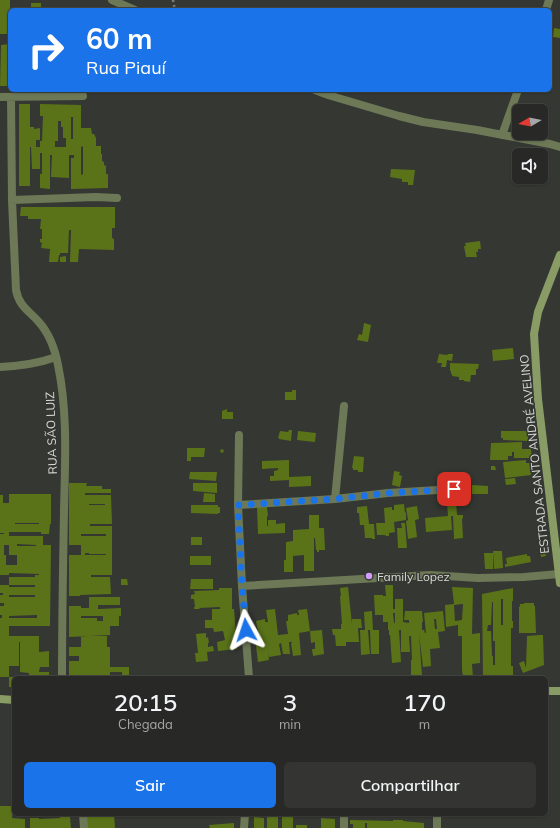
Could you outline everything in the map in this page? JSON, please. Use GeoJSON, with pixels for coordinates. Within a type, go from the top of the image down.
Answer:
{"type":"FeatureCollection","features":[{"type":"Feature","properties":{"kind":"main road","name":"ESTRADA SANTO ANDRÉ AVELINO"},"geometry":{"type":"LineString","coordinates":[[560,255],[538,312],[534,334],[538,399],[560,583]]}},
{"type":"Feature","properties":{"kind":"main road"},"geometry":{"type":"LineString","coordinates":[[548,691],[560,691]]}},
{"type":"Feature","properties":{"kind":"main road"},"geometry":{"type":"LineString","coordinates":[[0,699],[12,700]]}},
{"type":"Feature","properties":{"kind":"street"},"geometry":{"type":"LineString","coordinates":[[112,0],[130,8]]}},
{"type":"Feature","properties":{"kind":"street"},"geometry":{"type":"LineString","coordinates":[[320,92],[423,122],[502,135],[560,147]]}},
{"type":"Feature","properties":{"kind":"street"},"geometry":{"type":"LineString","coordinates":[[502,135],[517,92]]}},
{"type":"Feature","properties":{"kind":"street"},"geometry":{"type":"LineString","coordinates":[[0,97],[83,96]]}},
{"type":"Feature","properties":{"kind":"street","name":"RUA SÃO LUIZ"},"geometry":{"type":"LineString","coordinates":[[11,97],[12,200],[17,296],[25,309],[38,322],[46,333],[54,349],[62,386],[65,432],[62,676]]}},
{"type":"Feature","properties":{"kind":"street"},"geometry":{"type":"LineString","coordinates":[[12,200],[96,197],[117,198]]}},
{"type":"Feature","properties":{"kind":"street"},"geometry":{"type":"LineString","coordinates":[[0,367],[42,362],[56,357]]}},
{"type":"Feature","properties":{"kind":"street"},"geometry":{"type":"LineString","coordinates":[[335,499],[344,406]]}},
{"type":"Feature","properties":{"kind":"street"},"geometry":{"type":"LineString","coordinates":[[239,435],[238,505],[249,676]]}},
{"type":"Feature","properties":{"kind":"street"},"geometry":{"type":"LineString","coordinates":[[238,505],[454,489]]}},
{"type":"Feature","properties":{"kind":"street"},"geometry":{"type":"LineString","coordinates":[[242,586],[430,575],[478,578],[524,577],[559,574]]}},
{"type":"Feature","properties":{"kind":"street"},"geometry":{"type":"LineString","coordinates":[[83,816],[84,828]]}},
{"type":"Feature","properties":{"kind":"street"},"geometry":{"type":"LineString","coordinates":[[244,828],[245,816]]}},
{"type":"Feature","properties":{"kind":"street"},"geometry":{"type":"LineString","coordinates":[[344,816],[344,828]]}},
{"type":"Feature","properties":{"kind":"street"},"geometry":{"type":"LineString","coordinates":[[437,816],[437,828]]}},
{"type":"Feature","properties":{"kind":"building"},"geometry":{"type":"Polygon","coordinates":[[[0,0],[10,0],[10,8],[8,8],[8,34],[0,34],[0,0]]]}},
{"type":"Feature","properties":{"kind":"building"},"geometry":{"type":"Polygon","coordinates":[[[31,3],[41,3],[41,8],[31,8],[31,3]]]}},
{"type":"Feature","properties":{"kind":"building"},"geometry":{"type":"Polygon","coordinates":[[[554,28],[560,29],[560,38],[553,37],[554,28]]]}},
{"type":"Feature","properties":{"kind":"building"},"geometry":{"type":"Polygon","coordinates":[[[8,44],[8,86],[0,86],[1,45],[8,44]]]}},
{"type":"Feature","properties":{"kind":"building"},"geometry":{"type":"Polygon","coordinates":[[[19,104],[30,104],[30,127],[34,127],[34,129],[40,128],[40,140],[36,140],[36,147],[40,147],[40,141],[42,141],[43,116],[40,116],[40,104],[81,105],[81,128],[91,128],[92,134],[94,134],[96,138],[96,146],[101,146],[102,161],[106,166],[106,174],[108,174],[108,188],[71,189],[71,158],[74,158],[74,155],[69,155],[69,178],[51,177],[52,155],[50,155],[50,189],[40,188],[42,153],[40,153],[40,169],[32,169],[31,147],[30,186],[19,186],[19,104]],[[71,117],[71,139],[73,139],[73,117],[71,117]],[[58,121],[58,141],[55,141],[55,147],[66,147],[66,138],[63,138],[63,127],[61,127],[61,121],[58,121]],[[83,146],[81,147],[81,175],[83,174],[83,146]]]}},
{"type":"Feature","properties":{"kind":"building"},"geometry":{"type":"Polygon","coordinates":[[[391,169],[415,170],[413,185],[408,185],[408,182],[402,182],[402,179],[390,177],[391,169]]]}},
{"type":"Feature","properties":{"kind":"building"},"geometry":{"type":"Polygon","coordinates":[[[21,207],[115,207],[115,228],[112,228],[114,250],[79,249],[78,262],[70,262],[71,230],[69,230],[68,253],[60,253],[58,262],[49,262],[50,249],[41,248],[41,219],[28,219],[28,216],[20,216],[21,207]]]}},
{"type":"Feature","properties":{"kind":"building"},"geometry":{"type":"Polygon","coordinates":[[[480,241],[481,249],[478,249],[478,252],[476,252],[477,257],[466,257],[464,246],[466,246],[465,243],[480,241]]]}},
{"type":"Feature","properties":{"kind":"building"},"geometry":{"type":"Polygon","coordinates":[[[66,256],[66,262],[60,262],[60,257],[66,256]]]}},
{"type":"Feature","properties":{"kind":"building"},"geometry":{"type":"Polygon","coordinates":[[[364,323],[371,325],[368,342],[357,340],[359,334],[362,335],[364,323]]]}},
{"type":"Feature","properties":{"kind":"building"},"geometry":{"type":"Polygon","coordinates":[[[513,348],[514,359],[493,361],[492,350],[513,348]]]}},
{"type":"Feature","properties":{"kind":"building"},"geometry":{"type":"Polygon","coordinates":[[[439,354],[453,354],[452,361],[447,360],[446,367],[441,367],[442,363],[437,363],[439,354]]]}},
{"type":"Feature","properties":{"kind":"building"},"geometry":{"type":"Polygon","coordinates":[[[450,363],[479,364],[478,369],[476,369],[476,375],[471,375],[470,382],[459,380],[459,377],[452,376],[450,371],[450,363]]]}},
{"type":"Feature","properties":{"kind":"building"},"geometry":{"type":"Polygon","coordinates":[[[292,390],[296,390],[296,400],[285,400],[285,392],[292,392],[292,390]]]}},
{"type":"Feature","properties":{"kind":"building"},"geometry":{"type":"Polygon","coordinates":[[[227,409],[227,412],[233,412],[233,419],[222,419],[222,411],[227,409]]]}},
{"type":"Feature","properties":{"kind":"building"},"geometry":{"type":"Polygon","coordinates":[[[289,430],[292,430],[291,441],[278,438],[280,431],[288,432],[289,430]]]}},
{"type":"Feature","properties":{"kind":"building"},"geometry":{"type":"Polygon","coordinates":[[[298,431],[316,433],[315,442],[297,440],[298,431]]]}},
{"type":"Feature","properties":{"kind":"building"},"geometry":{"type":"Polygon","coordinates":[[[501,431],[528,431],[528,441],[503,440],[503,438],[501,438],[501,431]]]}},
{"type":"Feature","properties":{"kind":"building"},"geometry":{"type":"Polygon","coordinates":[[[522,442],[522,449],[531,449],[532,458],[514,458],[514,452],[512,452],[512,456],[508,456],[508,460],[490,460],[491,443],[522,442]]]}},
{"type":"Feature","properties":{"kind":"building"},"geometry":{"type":"Polygon","coordinates":[[[187,448],[205,448],[204,457],[191,457],[191,461],[187,461],[187,448]]]}},
{"type":"Feature","properties":{"kind":"building"},"geometry":{"type":"Polygon","coordinates":[[[354,456],[364,457],[363,472],[353,470],[354,456]]]}},
{"type":"Feature","properties":{"kind":"building"},"geometry":{"type":"Polygon","coordinates":[[[289,460],[289,477],[311,476],[311,486],[289,487],[289,480],[270,481],[270,476],[274,476],[274,471],[278,470],[278,468],[262,469],[262,461],[289,460]]]}},
{"type":"Feature","properties":{"kind":"building"},"geometry":{"type":"Polygon","coordinates":[[[526,460],[526,463],[530,463],[531,475],[505,478],[503,462],[526,460]]]}},
{"type":"Feature","properties":{"kind":"building"},"geometry":{"type":"Polygon","coordinates":[[[491,466],[495,466],[496,470],[491,470],[491,466]]]}},
{"type":"Feature","properties":{"kind":"building"},"geometry":{"type":"Polygon","coordinates":[[[394,471],[400,472],[399,475],[402,476],[400,487],[392,485],[394,471]]]}},
{"type":"Feature","properties":{"kind":"building"},"geometry":{"type":"Polygon","coordinates":[[[190,472],[217,472],[216,481],[189,479],[190,472]]]}},
{"type":"Feature","properties":{"kind":"building"},"geometry":{"type":"Polygon","coordinates":[[[515,478],[516,484],[506,485],[505,479],[515,478]]]}},
{"type":"Feature","properties":{"kind":"building"},"geometry":{"type":"Polygon","coordinates":[[[69,483],[87,483],[86,486],[102,486],[102,489],[111,489],[111,493],[85,493],[85,495],[111,495],[112,524],[90,524],[90,526],[112,526],[112,575],[91,575],[91,577],[110,577],[111,594],[69,596],[69,555],[81,555],[81,545],[69,545],[69,483]],[[105,504],[89,505],[105,505],[105,504]],[[81,534],[81,536],[106,536],[106,534],[81,534]],[[85,553],[85,555],[106,555],[106,554],[85,553]]]}},
{"type":"Feature","properties":{"kind":"building"},"geometry":{"type":"Polygon","coordinates":[[[193,483],[217,483],[217,493],[193,491],[193,483]]]}},
{"type":"Feature","properties":{"kind":"building"},"geometry":{"type":"Polygon","coordinates":[[[472,485],[488,486],[488,494],[472,494],[472,485]]]}},
{"type":"Feature","properties":{"kind":"building"},"geometry":{"type":"Polygon","coordinates":[[[204,493],[215,494],[215,502],[203,502],[204,493]]]}},
{"type":"Feature","properties":{"kind":"building"},"geometry":{"type":"Polygon","coordinates":[[[9,494],[51,494],[51,524],[49,534],[41,534],[41,532],[9,532],[9,536],[43,536],[43,545],[51,545],[50,626],[9,626],[9,636],[39,636],[39,652],[49,651],[49,667],[40,667],[39,672],[49,672],[49,676],[29,676],[29,673],[20,672],[19,642],[19,666],[9,666],[9,677],[0,677],[0,618],[2,618],[2,615],[0,615],[0,606],[4,606],[4,603],[0,603],[0,595],[3,595],[3,593],[0,593],[0,585],[9,585],[9,577],[35,577],[35,575],[39,575],[9,573],[9,575],[0,575],[0,534],[4,533],[0,533],[0,495],[3,495],[3,503],[9,503],[9,494]],[[39,523],[15,524],[39,524],[39,523]],[[17,544],[17,546],[36,546],[36,545],[17,544]],[[4,545],[4,555],[6,555],[6,565],[17,565],[17,555],[9,555],[9,545],[4,545]],[[9,585],[9,587],[35,587],[35,585],[9,585]],[[9,595],[9,597],[35,597],[35,595],[9,595]],[[37,615],[9,616],[9,618],[37,618],[37,615]]]}},
{"type":"Feature","properties":{"kind":"building"},"geometry":{"type":"Polygon","coordinates":[[[456,501],[457,515],[463,515],[463,538],[454,539],[453,516],[451,516],[452,530],[426,532],[425,518],[448,516],[447,503],[456,501]]]}},
{"type":"Feature","properties":{"kind":"building"},"geometry":{"type":"Polygon","coordinates":[[[404,504],[406,520],[394,522],[395,532],[389,533],[389,536],[377,535],[376,523],[385,523],[384,508],[392,507],[392,510],[394,510],[394,505],[404,504]]]}},
{"type":"Feature","properties":{"kind":"building"},"geometry":{"type":"Polygon","coordinates":[[[191,505],[218,505],[218,507],[220,507],[220,513],[191,513],[191,505]]]}},
{"type":"Feature","properties":{"kind":"building"},"geometry":{"type":"Polygon","coordinates":[[[367,506],[369,524],[374,524],[375,539],[365,538],[364,525],[360,525],[359,513],[357,513],[357,507],[367,506]]]}},
{"type":"Feature","properties":{"kind":"building"},"geometry":{"type":"Polygon","coordinates":[[[417,506],[419,519],[415,520],[417,537],[408,539],[406,521],[408,520],[406,508],[417,506]]]}},
{"type":"Feature","properties":{"kind":"building"},"geometry":{"type":"Polygon","coordinates":[[[257,507],[267,507],[267,526],[268,520],[276,520],[276,524],[285,523],[285,533],[258,534],[257,507]]]}},
{"type":"Feature","properties":{"kind":"building"},"geometry":{"type":"Polygon","coordinates":[[[309,515],[319,515],[319,528],[324,528],[325,550],[319,550],[319,552],[317,552],[314,538],[314,571],[304,571],[304,555],[293,556],[293,572],[284,572],[286,542],[293,541],[293,530],[309,529],[309,515]]]}},
{"type":"Feature","properties":{"kind":"building"},"geometry":{"type":"Polygon","coordinates":[[[401,523],[405,523],[407,548],[398,548],[397,528],[402,528],[401,523]]]}},
{"type":"Feature","properties":{"kind":"building"},"geometry":{"type":"Polygon","coordinates":[[[191,537],[202,537],[202,545],[191,545],[191,537]]]}},
{"type":"Feature","properties":{"kind":"building"},"geometry":{"type":"Polygon","coordinates":[[[493,551],[502,551],[503,568],[494,569],[493,551]]]}},
{"type":"Feature","properties":{"kind":"building"},"geometry":{"type":"Polygon","coordinates":[[[545,551],[546,556],[541,557],[540,552],[545,551]]]}},
{"type":"Feature","properties":{"kind":"building"},"geometry":{"type":"Polygon","coordinates":[[[484,553],[493,553],[493,569],[485,569],[484,553]]]}},
{"type":"Feature","properties":{"kind":"building"},"geometry":{"type":"Polygon","coordinates":[[[527,554],[527,556],[530,556],[531,562],[505,567],[505,564],[507,564],[506,558],[527,554]]]}},
{"type":"Feature","properties":{"kind":"building"},"geometry":{"type":"Polygon","coordinates":[[[190,556],[211,556],[211,565],[190,565],[190,556]]]}},
{"type":"Feature","properties":{"kind":"building"},"geometry":{"type":"Polygon","coordinates":[[[121,579],[127,579],[128,585],[121,585],[121,579]]]}},
{"type":"Feature","properties":{"kind":"building"},"geometry":{"type":"Polygon","coordinates":[[[191,579],[213,579],[213,589],[190,589],[191,579]]]}},
{"type":"Feature","properties":{"kind":"building"},"geometry":{"type":"Polygon","coordinates":[[[385,585],[393,585],[393,609],[395,609],[395,599],[403,599],[403,622],[409,623],[409,620],[404,620],[405,611],[422,611],[422,630],[424,630],[425,633],[424,613],[443,611],[445,631],[438,632],[440,648],[430,649],[431,666],[423,667],[419,634],[422,675],[411,676],[411,636],[409,636],[410,652],[401,652],[401,630],[399,630],[401,662],[392,663],[388,622],[383,622],[383,615],[375,615],[374,595],[386,596],[385,585]],[[393,613],[394,623],[395,623],[395,613],[393,613]],[[434,619],[435,629],[437,629],[436,619],[434,619]]]}},
{"type":"Feature","properties":{"kind":"building"},"geometry":{"type":"Polygon","coordinates":[[[348,587],[352,624],[352,619],[361,619],[362,628],[358,628],[359,642],[346,642],[346,646],[336,646],[335,635],[333,635],[332,629],[341,629],[342,624],[340,588],[348,587]]]}},
{"type":"Feature","properties":{"kind":"building"},"geometry":{"type":"Polygon","coordinates":[[[452,587],[473,588],[472,634],[480,633],[480,663],[472,664],[473,676],[463,676],[462,636],[458,636],[458,625],[446,627],[445,605],[454,604],[452,587]],[[463,604],[454,605],[455,621],[462,620],[463,604]]]}},
{"type":"Feature","properties":{"kind":"building"},"geometry":{"type":"Polygon","coordinates":[[[219,588],[232,588],[232,609],[234,609],[237,649],[218,651],[217,642],[225,640],[223,631],[214,632],[213,628],[205,628],[205,620],[212,620],[212,609],[220,609],[220,607],[194,609],[194,599],[191,599],[191,595],[195,594],[194,591],[219,590],[219,588]]]}},
{"type":"Feature","properties":{"kind":"building"},"geometry":{"type":"Polygon","coordinates":[[[513,588],[511,666],[513,666],[513,676],[483,676],[482,594],[513,588]],[[501,599],[501,625],[503,625],[503,599],[501,599]],[[493,602],[491,625],[488,625],[487,631],[491,631],[493,665],[495,665],[495,641],[493,641],[493,602]]]}},
{"type":"Feature","properties":{"kind":"building"},"geometry":{"type":"Polygon","coordinates":[[[89,597],[120,597],[120,605],[98,605],[98,609],[121,608],[119,626],[110,626],[110,635],[69,637],[69,606],[89,608],[89,597]],[[81,616],[81,618],[97,618],[97,621],[103,621],[103,616],[81,616]]]}},
{"type":"Feature","properties":{"kind":"building"},"geometry":{"type":"Polygon","coordinates":[[[534,603],[536,633],[519,633],[519,607],[520,604],[534,603]]]}},
{"type":"Feature","properties":{"kind":"building"},"geometry":{"type":"Polygon","coordinates":[[[275,609],[278,635],[288,634],[286,621],[288,621],[288,615],[297,613],[297,615],[299,615],[298,610],[307,609],[310,631],[299,633],[301,655],[293,656],[292,642],[289,642],[290,654],[283,654],[281,643],[279,644],[281,655],[269,657],[268,650],[269,660],[258,662],[255,638],[255,633],[258,633],[256,621],[265,619],[265,622],[268,622],[266,610],[275,609]]]}},
{"type":"Feature","properties":{"kind":"building"},"geometry":{"type":"Polygon","coordinates":[[[372,611],[373,630],[379,630],[379,654],[371,654],[370,630],[368,630],[370,654],[361,655],[360,630],[365,630],[364,612],[372,611]]]}},
{"type":"Feature","properties":{"kind":"building"},"geometry":{"type":"Polygon","coordinates":[[[322,630],[324,654],[313,656],[312,649],[315,649],[315,642],[311,643],[310,631],[322,630]]]}},
{"type":"Feature","properties":{"kind":"building"},"geometry":{"type":"Polygon","coordinates":[[[206,633],[206,638],[208,637],[209,643],[208,647],[213,646],[214,651],[207,652],[208,661],[196,662],[195,653],[198,653],[196,634],[206,633]]]}},
{"type":"Feature","properties":{"kind":"building"},"geometry":{"type":"Polygon","coordinates":[[[543,635],[544,665],[523,673],[519,663],[524,661],[526,668],[527,636],[543,635]]]}},
{"type":"Feature","properties":{"kind":"building"},"geometry":{"type":"Polygon","coordinates":[[[81,636],[107,636],[107,647],[110,647],[110,667],[129,667],[129,676],[122,676],[122,672],[110,672],[110,676],[69,676],[69,661],[79,661],[79,656],[69,656],[69,647],[81,647],[81,636]]]}},
{"type":"Feature","properties":{"kind":"building"},"geometry":{"type":"Polygon","coordinates":[[[9,677],[12,677],[12,687],[9,687],[9,677]]]}},
{"type":"Feature","properties":{"kind":"building"},"geometry":{"type":"Polygon","coordinates":[[[0,806],[12,806],[12,818],[25,819],[25,828],[0,828],[0,806]]]}},
{"type":"Feature","properties":{"kind":"building"},"geometry":{"type":"Polygon","coordinates":[[[86,816],[114,816],[115,828],[87,828],[86,816]]]}},
{"type":"Feature","properties":{"kind":"building"},"geometry":{"type":"Polygon","coordinates":[[[267,816],[278,816],[278,828],[267,828],[267,816]]]}},
{"type":"Feature","properties":{"kind":"building"},"geometry":{"type":"Polygon","coordinates":[[[282,816],[293,816],[293,828],[282,828],[282,816]]]}},
{"type":"Feature","properties":{"kind":"building"},"geometry":{"type":"Polygon","coordinates":[[[70,817],[71,828],[30,828],[30,818],[39,819],[70,817]]]}},
{"type":"Feature","properties":{"kind":"building"},"geometry":{"type":"Polygon","coordinates":[[[254,817],[264,818],[264,828],[254,828],[254,817]]]}},
{"type":"Feature","properties":{"kind":"building"},"geometry":{"type":"Polygon","coordinates":[[[321,818],[335,819],[335,828],[321,828],[321,818]]]}},
{"type":"Feature","properties":{"kind":"building"},"geometry":{"type":"Polygon","coordinates":[[[350,820],[403,820],[424,823],[424,828],[367,828],[367,823],[365,823],[365,828],[353,828],[353,824],[350,824],[350,820]]]}},
{"type":"Feature","properties":{"kind":"building"},"geometry":{"type":"Polygon","coordinates":[[[234,823],[234,828],[210,828],[209,825],[234,823]]]}},
{"type":"Feature","properties":{"kind":"building"},"geometry":{"type":"Polygon","coordinates":[[[296,825],[307,825],[307,828],[296,828],[296,825]]]}},
{"type":"Feature","properties":{"kind":"place","name":"Family Lopez"},"geometry":{"type":"Point","coordinates":[369,576]}},
{"type":"Feature","properties":{"kind":"route"},"geometry":{"type":"LineString","coordinates":[[246,630],[238,505],[454,489]]}}]}
